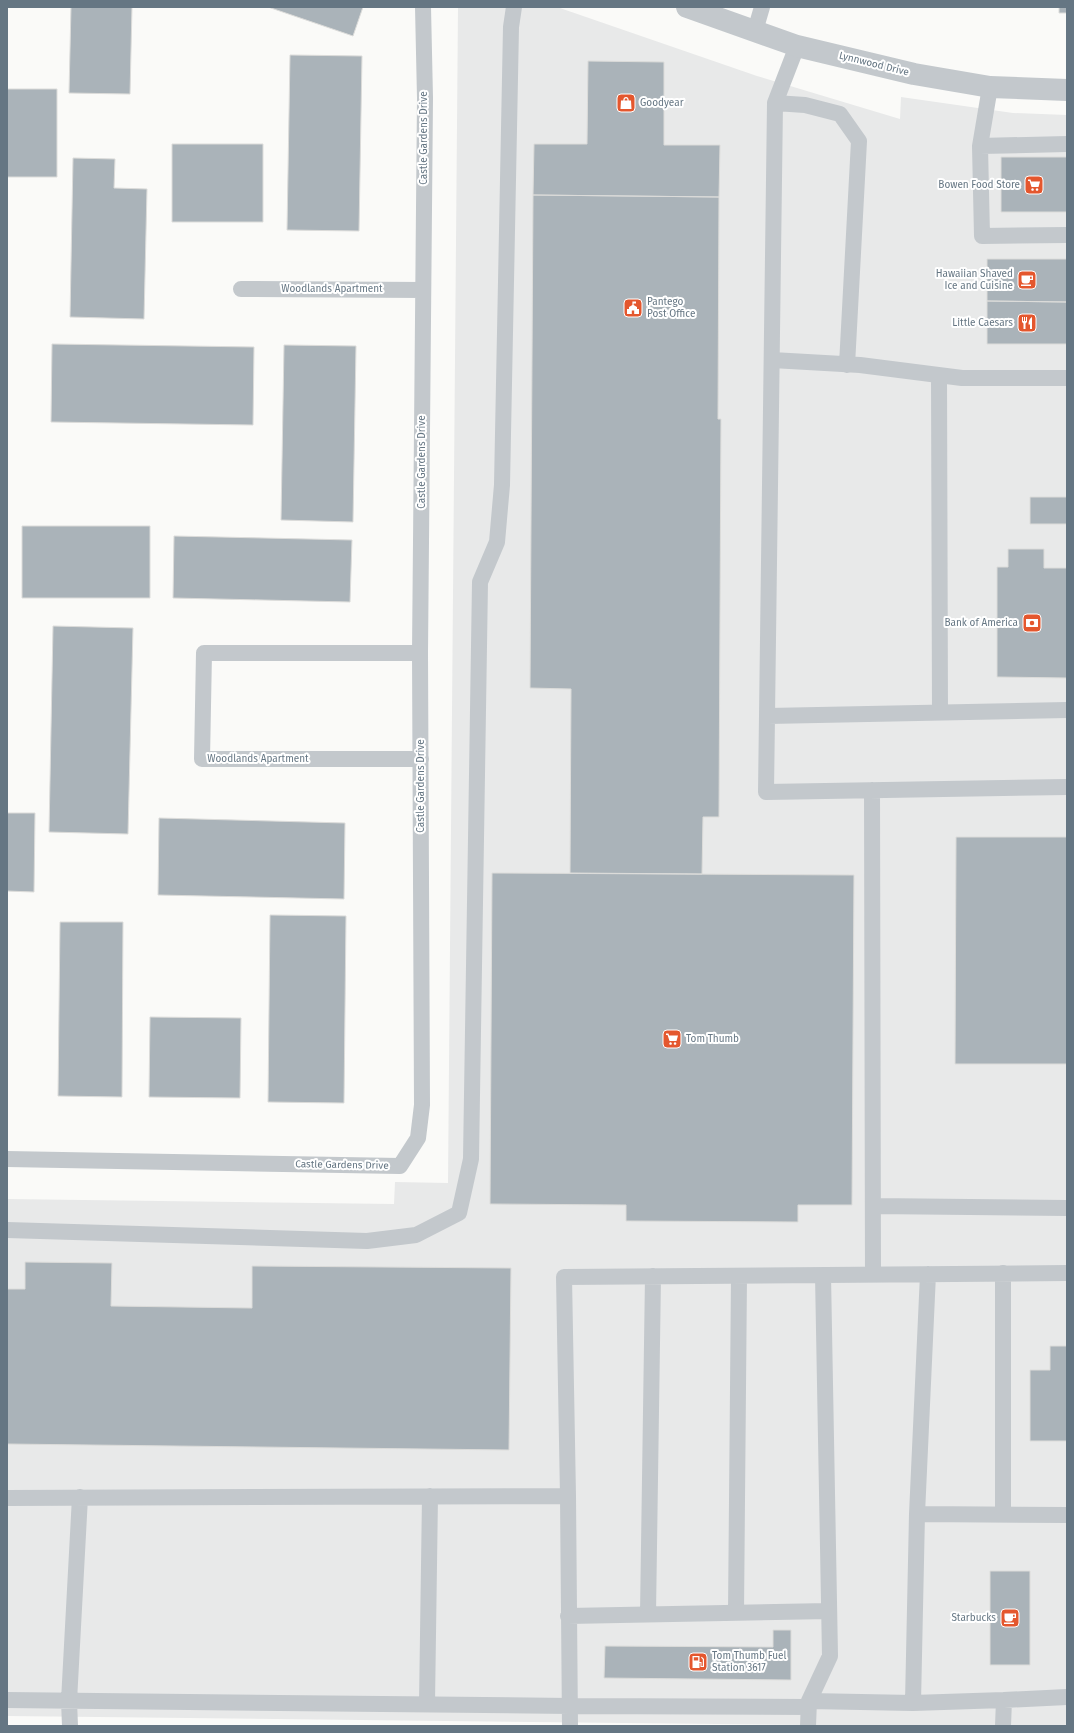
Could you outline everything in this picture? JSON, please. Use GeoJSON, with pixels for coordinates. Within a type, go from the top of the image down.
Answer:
{"type":"FeatureCollection","features":[{"type":"Feature","properties":{"kind":"street","name":"Lynnwood Drive"},"geometry":{"type":"LineString","coordinates":[[687,7],[797,46],[914,74],[990,87],[1067,90]]}},
{"type":"Feature","properties":{"kind":"lane","name":"Castle Gardens Drive"},"geometry":{"type":"LineString","coordinates":[[7,1159],[400,1166],[418,1138],[422,1105],[420,653],[425,98],[423,7]]}},
{"type":"Feature","properties":{"kind":"lane"},"geometry":{"type":"LineString","coordinates":[[7,1230],[366,1241],[416,1235],[459,1213],[471,1159],[480,582],[497,542],[502,485],[511,27],[514,7]]}},
{"type":"Feature","properties":{"kind":"lane"},"geometry":{"type":"LineString","coordinates":[[755,31],[762,7]]}},
{"type":"Feature","properties":{"kind":"lane"},"geometry":{"type":"LineString","coordinates":[[797,46],[776,103],[766,792],[1067,787]]}},
{"type":"Feature","properties":{"kind":"lane"},"geometry":{"type":"LineString","coordinates":[[990,87],[980,146],[982,236],[1067,235]]}},
{"type":"Feature","properties":{"kind":"lane"},"geometry":{"type":"LineString","coordinates":[[776,103],[805,105],[840,114],[859,141],[847,365]]}},
{"type":"Feature","properties":{"kind":"lane"},"geometry":{"type":"LineString","coordinates":[[980,146],[1067,144]]}},
{"type":"Feature","properties":{"kind":"lane","name":"Woodlands Apartment"},"geometry":{"type":"LineString","coordinates":[[241,289],[423,290]]}},
{"type":"Feature","properties":{"kind":"lane"},"geometry":{"type":"LineString","coordinates":[[772,360],[847,365],[962,378],[1067,378]]}},
{"type":"Feature","properties":{"kind":"lane"},"geometry":{"type":"LineString","coordinates":[[939,375],[940,712]]}},
{"type":"Feature","properties":{"kind":"lane","name":"Woodlands Apartment"},"geometry":{"type":"LineString","coordinates":[[420,653],[204,653],[202,759],[421,759]]}},
{"type":"Feature","properties":{"kind":"lane"},"geometry":{"type":"LineString","coordinates":[[768,716],[1067,710]]}},
{"type":"Feature","properties":{"kind":"lane"},"geometry":{"type":"LineString","coordinates":[[872,790],[873,1274]]}},
{"type":"Feature","properties":{"kind":"lane"},"geometry":{"type":"LineString","coordinates":[[873,1206],[1067,1208]]}},
{"type":"Feature","properties":{"kind":"lane"},"geometry":{"type":"LineString","coordinates":[[570,1726],[564,1277],[1067,1272]]}},
{"type":"Feature","properties":{"kind":"lane"},"geometry":{"type":"LineString","coordinates":[[1003,1273],[1003,1514]]}},
{"type":"Feature","properties":{"kind":"lane"},"geometry":{"type":"LineString","coordinates":[[913,1703],[917,1514],[928,1274]]}},
{"type":"Feature","properties":{"kind":"lane"},"geometry":{"type":"LineString","coordinates":[[808,1726],[809,1704],[830,1656],[823,1275]]}},
{"type":"Feature","properties":{"kind":"lane"},"geometry":{"type":"LineString","coordinates":[[648,1614],[653,1276]]}},
{"type":"Feature","properties":{"kind":"lane"},"geometry":{"type":"LineString","coordinates":[[736,1613],[740,1276]]}},
{"type":"Feature","properties":{"kind":"lane"},"geometry":{"type":"LineString","coordinates":[[427,1704],[430,1496]]}},
{"type":"Feature","properties":{"kind":"lane"},"geometry":{"type":"LineString","coordinates":[[7,1498],[568,1496]]}},
{"type":"Feature","properties":{"kind":"lane"},"geometry":{"type":"LineString","coordinates":[[70,1726],[69,1701],[80,1497]]}},
{"type":"Feature","properties":{"kind":"lane"},"geometry":{"type":"LineString","coordinates":[[917,1514],[1067,1515]]}},
{"type":"Feature","properties":{"kind":"lane"},"geometry":{"type":"LineString","coordinates":[[568,1616],[829,1611]]}},
{"type":"Feature","properties":{"kind":"lane"},"geometry":{"type":"LineString","coordinates":[[7,1700],[570,1706],[913,1703],[1067,1697]]}},
{"type":"Feature","properties":{"kind":"lane"},"geometry":{"type":"LineString","coordinates":[[1003,1726],[1004,1700]]}},
{"type":"Feature","properties":{"kind":"shaded area"},"geometry":{"type":"Polygon","coordinates":[[[458,7],[557,7],[757,76],[900,119],[901,97],[1013,113],[1067,115],[1067,1726],[888,1726],[7,1716],[7,1199],[394,1204],[395,1182],[448,1183],[458,7]]]}},
{"type":"Feature","properties":{"kind":"building"},"geometry":{"type":"Polygon","coordinates":[[[71,7],[132,7],[130,94],[69,93],[71,7]]]}},
{"type":"Feature","properties":{"kind":"building"},"geometry":{"type":"Polygon","coordinates":[[[268,7],[363,7],[353,36],[268,7]]]}},
{"type":"Feature","properties":{"kind":"building"},"geometry":{"type":"Polygon","coordinates":[[[1059,7],[1067,7],[1067,13],[1059,13],[1059,7]]]}},
{"type":"Feature","properties":{"kind":"building"},"geometry":{"type":"Polygon","coordinates":[[[290,55],[362,56],[359,231],[287,230],[290,55]]]}},
{"type":"Feature","properties":{"kind":"building","name":"Goodyear"},"geometry":{"type":"Polygon","coordinates":[[[588,61],[664,62],[664,145],[720,145],[719,197],[533,195],[534,144],[587,144],[588,61]]]}},
{"type":"Feature","properties":{"kind":"building"},"geometry":{"type":"Polygon","coordinates":[[[7,89],[57,89],[57,177],[7,177],[7,89]]]}},
{"type":"Feature","properties":{"kind":"building"},"geometry":{"type":"Polygon","coordinates":[[[172,144],[263,144],[263,222],[172,222],[172,144]]]}},
{"type":"Feature","properties":{"kind":"building","name":"Bowen Food Store"},"geometry":{"type":"Polygon","coordinates":[[[1001,157],[1067,157],[1067,212],[1001,212],[1001,157]]]}},
{"type":"Feature","properties":{"kind":"building"},"geometry":{"type":"Polygon","coordinates":[[[73,158],[115,159],[114,188],[147,189],[144,319],[70,317],[73,158]]]}},
{"type":"Feature","properties":{"kind":"building"},"geometry":{"type":"Polygon","coordinates":[[[533,195],[719,197],[718,419],[721,419],[719,817],[703,817],[702,874],[570,873],[571,689],[530,688],[533,195]]]}},
{"type":"Feature","properties":{"kind":"building","name":"Hawaiian Shaved Ice and Cuisine"},"geometry":{"type":"Polygon","coordinates":[[[987,259],[1067,259],[1067,302],[987,301],[987,259]]]}},
{"type":"Feature","properties":{"kind":"building","name":"Little Caesars"},"geometry":{"type":"Polygon","coordinates":[[[987,301],[1067,302],[1067,344],[987,344],[987,301]]]}},
{"type":"Feature","properties":{"kind":"building"},"geometry":{"type":"Polygon","coordinates":[[[52,344],[254,347],[253,425],[51,422],[52,344]]]}},
{"type":"Feature","properties":{"kind":"building"},"geometry":{"type":"Polygon","coordinates":[[[284,345],[356,346],[353,522],[281,520],[284,345]]]}},
{"type":"Feature","properties":{"kind":"building"},"geometry":{"type":"Polygon","coordinates":[[[1030,497],[1067,497],[1067,524],[1030,524],[1030,497]]]}},
{"type":"Feature","properties":{"kind":"building"},"geometry":{"type":"Polygon","coordinates":[[[22,526],[150,526],[150,598],[22,598],[22,526]]]}},
{"type":"Feature","properties":{"kind":"building"},"geometry":{"type":"Polygon","coordinates":[[[174,536],[352,540],[350,602],[173,598],[174,536]]]}},
{"type":"Feature","properties":{"kind":"building","name":"Bank of America"},"geometry":{"type":"Polygon","coordinates":[[[1008,549],[1044,549],[1044,568],[1067,568],[1067,678],[997,677],[997,567],[1008,567],[1008,549]]]}},
{"type":"Feature","properties":{"kind":"building"},"geometry":{"type":"Polygon","coordinates":[[[53,626],[133,628],[128,834],[49,832],[53,626]]]}},
{"type":"Feature","properties":{"kind":"building"},"geometry":{"type":"Polygon","coordinates":[[[7,813],[35,813],[34,892],[7,891],[7,813]]]}},
{"type":"Feature","properties":{"kind":"building"},"geometry":{"type":"Polygon","coordinates":[[[159,818],[345,823],[344,899],[158,895],[159,818]]]}},
{"type":"Feature","properties":{"kind":"building"},"geometry":{"type":"Polygon","coordinates":[[[956,837],[1067,837],[1067,1064],[955,1064],[956,837]]]}},
{"type":"Feature","properties":{"kind":"building","name":"Tom Thumb"},"geometry":{"type":"Polygon","coordinates":[[[492,873],[854,875],[852,1205],[798,1205],[798,1222],[626,1221],[626,1205],[490,1204],[492,873]]]}},
{"type":"Feature","properties":{"kind":"building"},"geometry":{"type":"Polygon","coordinates":[[[270,915],[346,916],[344,1103],[268,1102],[270,915]]]}},
{"type":"Feature","properties":{"kind":"building"},"geometry":{"type":"Polygon","coordinates":[[[60,922],[123,922],[122,1097],[58,1096],[60,922]]]}},
{"type":"Feature","properties":{"kind":"building"},"geometry":{"type":"Polygon","coordinates":[[[150,1017],[241,1018],[240,1098],[149,1097],[150,1017]]]}},
{"type":"Feature","properties":{"kind":"building"},"geometry":{"type":"Polygon","coordinates":[[[25,1262],[112,1263],[111,1306],[252,1308],[252,1266],[511,1268],[509,1450],[7,1444],[7,1289],[25,1289],[25,1262]]]}},
{"type":"Feature","properties":{"kind":"building"},"geometry":{"type":"Polygon","coordinates":[[[1050,1346],[1067,1346],[1067,1441],[1030,1441],[1030,1370],[1050,1370],[1050,1346]]]}},
{"type":"Feature","properties":{"kind":"building","name":"Starbucks"},"geometry":{"type":"Polygon","coordinates":[[[990,1571],[1030,1571],[1030,1665],[990,1665],[990,1571]]]}},
{"type":"Feature","properties":{"kind":"building","name":"Tom Thumb Fuel Station 3617"},"geometry":{"type":"Polygon","coordinates":[[[773,1630],[791,1630],[791,1680],[604,1678],[605,1646],[773,1647],[773,1630]]]}},
{"type":"Feature","properties":{"kind":"place","name":"Goodyear"},"geometry":{"type":"Point","coordinates":[626,103]}},
{"type":"Feature","properties":{"kind":"place","name":"Bowen Food Store"},"geometry":{"type":"Point","coordinates":[1034,185]}},
{"type":"Feature","properties":{"kind":"place","name":"Hawaiian Shaved Ice and Cuisine"},"geometry":{"type":"Point","coordinates":[1027,280]}},
{"type":"Feature","properties":{"kind":"place","name":"Pantego Post Office"},"geometry":{"type":"Point","coordinates":[633,308]}},
{"type":"Feature","properties":{"kind":"place","name":"Little Caesars"},"geometry":{"type":"Point","coordinates":[1027,323]}},
{"type":"Feature","properties":{"kind":"place","name":"Bank of America"},"geometry":{"type":"Point","coordinates":[1032,623]}},
{"type":"Feature","properties":{"kind":"place","name":"Tom Thumb"},"geometry":{"type":"Point","coordinates":[672,1039]}},
{"type":"Feature","properties":{"kind":"place","name":"Starbucks"},"geometry":{"type":"Point","coordinates":[1010,1618]}},
{"type":"Feature","properties":{"kind":"place","name":"Tom Thumb Fuel Station 3617"},"geometry":{"type":"Point","coordinates":[698,1662]}}]}
